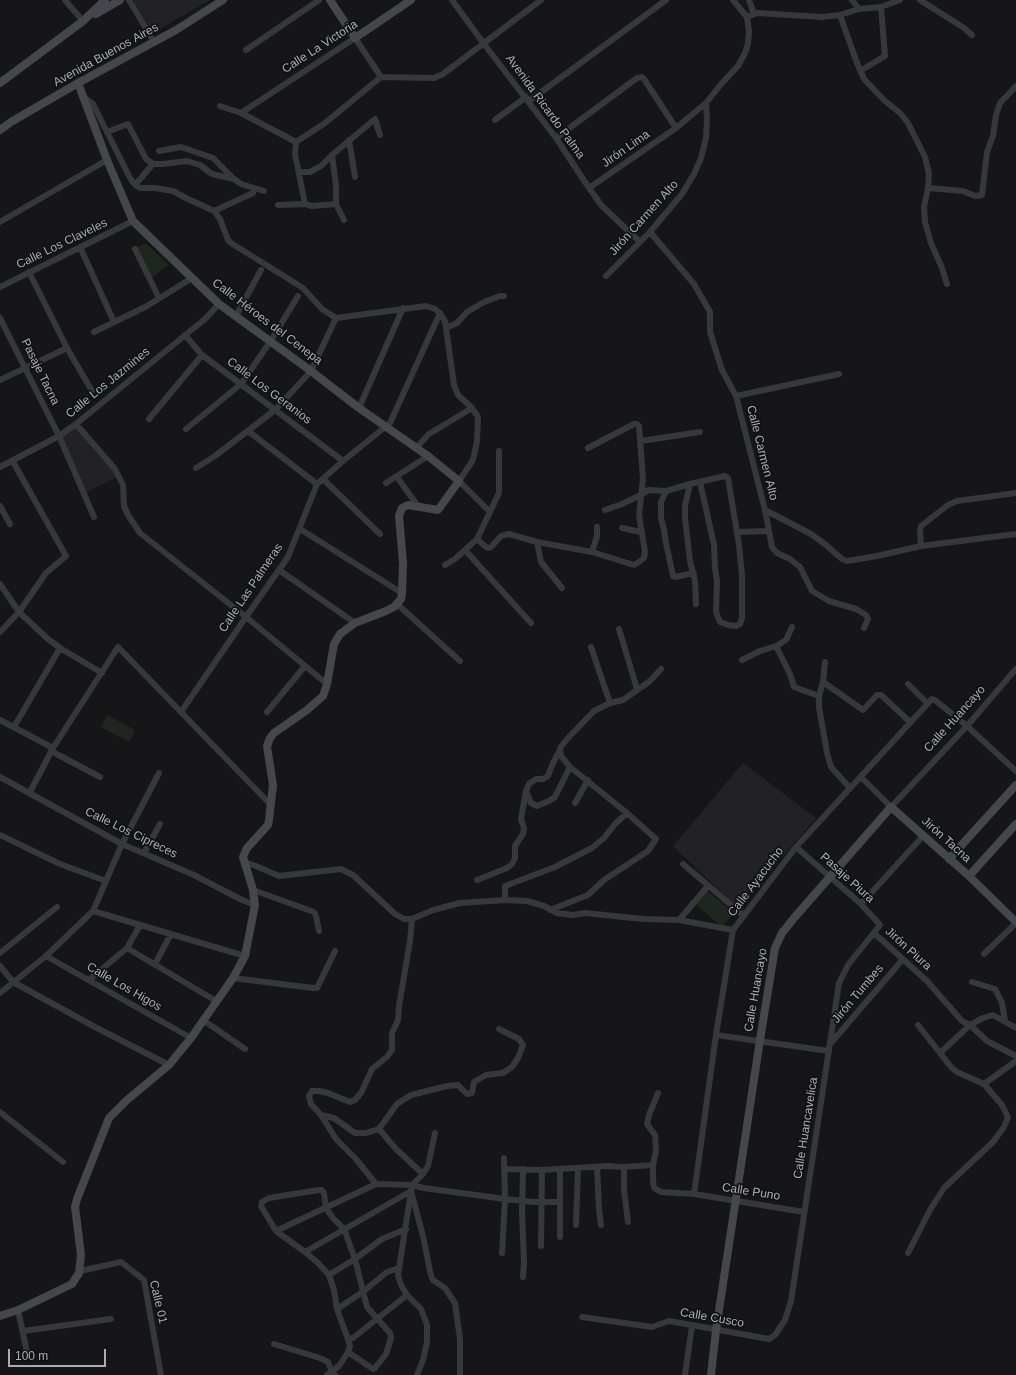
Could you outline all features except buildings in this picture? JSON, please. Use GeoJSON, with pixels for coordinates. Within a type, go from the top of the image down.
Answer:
{"type":"FeatureCollection","features":[{"type":"Feature","properties":{"kind":"street"},"geometry":{"type":"LineString","coordinates":[[65,0],[83,21]]}},
{"type":"Feature","properties":{"kind":"street"},"geometry":{"type":"LineString","coordinates":[[0,83],[83,21],[105,0]]}},
{"type":"Feature","properties":{"kind":"street"},"geometry":{"type":"LineString","coordinates":[[83,21],[120,0]]}},
{"type":"Feature","properties":{"kind":"street"},"geometry":{"type":"LineString","coordinates":[[128,0],[154,42]]}},
{"type":"Feature","properties":{"kind":"street","name":"Avenida Buenos Aires"},"geometry":{"type":"LineString","coordinates":[[0,130],[78,83],[176,30],[223,0]]}},
{"type":"Feature","properties":{"kind":"street"},"geometry":{"type":"LineString","coordinates":[[246,50],[319,0]]}},
{"type":"Feature","properties":{"kind":"street"},"geometry":{"type":"LineString","coordinates":[[330,0],[381,77]]}},
{"type":"Feature","properties":{"kind":"street","name":"Calle La Victoria"},"geometry":{"type":"LineString","coordinates":[[241,113],[411,0]]}},
{"type":"Feature","properties":{"kind":"street","name":"Avenida Ricardo Palma"},"geometry":{"type":"LineString","coordinates":[[452,0],[484,44],[528,99],[602,206],[640,242]]}},
{"type":"Feature","properties":{"kind":"street"},"geometry":{"type":"LineString","coordinates":[[296,142],[325,123],[381,77],[434,78],[443,74],[541,0]]}},
{"type":"Feature","properties":{"kind":"street"},"geometry":{"type":"LineString","coordinates":[[733,0],[747,17],[754,14],[822,17],[840,15],[859,9],[881,6],[900,0]]}},
{"type":"Feature","properties":{"kind":"street"},"geometry":{"type":"LineString","coordinates":[[749,0],[754,14]]}},
{"type":"Feature","properties":{"kind":"street"},"geometry":{"type":"LineString","coordinates":[[852,0],[859,9]]}},
{"type":"Feature","properties":{"kind":"street"},"geometry":{"type":"LineString","coordinates":[[920,0],[964,28],[972,36]]}},
{"type":"Feature","properties":{"kind":"street"},"geometry":{"type":"LineString","coordinates":[[495,120],[528,99],[664,1]]}},
{"type":"Feature","properties":{"kind":"street"},"geometry":{"type":"LineString","coordinates":[[860,71],[885,56],[881,6]]}},
{"type":"Feature","properties":{"kind":"street"},"geometry":{"type":"LineString","coordinates":[[840,15],[860,71],[870,86],[900,113],[908,123],[925,157],[929,174],[924,222],[947,284]]}},
{"type":"Feature","properties":{"kind":"street","name":"Jirón Lima"},"geometry":{"type":"LineString","coordinates":[[589,188],[676,128],[706,103],[738,66],[745,53],[748,44],[749,30],[747,17]]}},
{"type":"Feature","properties":{"kind":"street"},"geometry":{"type":"LineString","coordinates":[[556,138],[637,78],[642,77],[676,128]]}},
{"type":"Feature","properties":{"kind":"street","name":"Calle Héroes del Cenepa"},"geometry":{"type":"LineString","coordinates":[[78,83],[106,160],[133,221],[219,304],[311,371],[358,408],[428,456],[459,482],[490,512]]}},
{"type":"Feature","properties":{"kind":"street"},"geometry":{"type":"LineString","coordinates":[[928,188],[963,191],[975,196],[982,195],[987,152],[993,136],[996,115],[1000,103],[1016,86]]}},
{"type":"Feature","properties":{"kind":"street"},"geometry":{"type":"LineString","coordinates":[[0,1316],[18,1310],[72,1284],[80,1271],[81,1255],[75,1207],[109,1118],[127,1100],[169,1065],[191,1038],[233,978],[245,956],[255,905],[253,890],[244,862],[244,853],[268,825],[273,785],[267,754],[267,746],[270,738],[274,733],[307,710],[323,696],[327,684],[334,644],[340,634],[355,623],[386,611],[397,604],[401,599],[403,563],[400,512],[404,506],[418,506],[438,510],[473,460],[477,441],[478,418],[472,408],[458,395],[454,385],[445,321],[440,313],[435,309],[426,306],[336,318],[322,309],[303,288],[231,243],[228,240],[220,219],[214,211],[173,191],[155,188],[140,188],[135,185],[130,178],[93,104],[82,96]]}},
{"type":"Feature","properties":{"kind":"street","name":"Jirón Carmen Alto"},"geometry":{"type":"LineString","coordinates":[[606,276],[650,232],[682,194],[694,174],[701,158],[706,138],[706,103]]}},
{"type":"Feature","properties":{"kind":"street"},"geometry":{"type":"LineString","coordinates":[[220,106],[241,113],[296,142]]}},
{"type":"Feature","properties":{"kind":"street"},"geometry":{"type":"LineString","coordinates":[[299,172],[310,172],[321,166],[349,140],[375,119],[380,135]]}},
{"type":"Feature","properties":{"kind":"street"},"geometry":{"type":"LineString","coordinates":[[107,132],[128,124],[146,159],[153,164],[187,161],[200,165],[212,174],[234,179]]}},
{"type":"Feature","properties":{"kind":"street"},"geometry":{"type":"LineString","coordinates":[[349,140],[355,178]]}},
{"type":"Feature","properties":{"kind":"street"},"geometry":{"type":"LineString","coordinates":[[296,142],[295,154],[305,204]]}},
{"type":"Feature","properties":{"kind":"street"},"geometry":{"type":"LineString","coordinates":[[160,151],[181,147],[214,158],[234,179],[241,184],[264,191]]}},
{"type":"Feature","properties":{"kind":"street"},"geometry":{"type":"LineString","coordinates":[[332,155],[336,185],[336,204],[344,220]]}},
{"type":"Feature","properties":{"kind":"street"},"geometry":{"type":"LineString","coordinates":[[0,222],[106,160]]}},
{"type":"Feature","properties":{"kind":"street"},"geometry":{"type":"LineString","coordinates":[[135,185],[153,164]]}},
{"type":"Feature","properties":{"kind":"street"},"geometry":{"type":"LineString","coordinates":[[214,211],[253,192]]}},
{"type":"Feature","properties":{"kind":"street"},"geometry":{"type":"LineString","coordinates":[[278,205],[305,204],[312,206],[336,204]]}},
{"type":"Feature","properties":{"kind":"street","name":"Calle Los Claveles"},"geometry":{"type":"LineString","coordinates":[[0,287],[133,221]]}},
{"type":"Feature","properties":{"kind":"street","name":"Calle Carmen Alto"},"geometry":{"type":"LineString","coordinates":[[650,232],[694,284],[710,312],[710,332],[722,370],[736,396],[765,510],[811,534],[842,559],[847,560],[877,556],[921,546],[1016,534]]}},
{"type":"Feature","properties":{"kind":"street"},"geometry":{"type":"LineString","coordinates":[[80,247],[114,322]]}},
{"type":"Feature","properties":{"kind":"street"},"geometry":{"type":"LineString","coordinates":[[136,249],[159,298]]}},
{"type":"Feature","properties":{"kind":"street"},"geometry":{"type":"LineString","coordinates":[[236,316],[261,270]]}},
{"type":"Feature","properties":{"kind":"street"},"geometry":{"type":"LineString","coordinates":[[29,272],[92,391]]}},
{"type":"Feature","properties":{"kind":"street"},"geometry":{"type":"LineString","coordinates":[[94,332],[159,298],[192,278]]}},
{"type":"Feature","properties":{"kind":"street"},"geometry":{"type":"LineString","coordinates":[[186,429],[241,384],[270,342],[298,296]]}},
{"type":"Feature","properties":{"kind":"street"},"geometry":{"type":"LineString","coordinates":[[446,328],[457,323],[467,312],[484,302],[504,296]]}},
{"type":"Feature","properties":{"kind":"street","name":"Calle Los Jazmines"},"geometry":{"type":"LineString","coordinates":[[0,467],[59,436],[76,424],[186,335],[205,319],[219,304]]}},
{"type":"Feature","properties":{"kind":"street"},"geometry":{"type":"LineString","coordinates":[[358,408],[403,308]]}},
{"type":"Feature","properties":{"kind":"street","name":"Calle Las Palmeras"},"geometry":{"type":"LineString","coordinates":[[181,712],[288,557],[317,484],[343,461],[390,424],[440,313]]}},
{"type":"Feature","properties":{"kind":"street","name":"Pasaje Tacna"},"geometry":{"type":"LineString","coordinates":[[0,318],[59,436],[94,517]]}},
{"type":"Feature","properties":{"kind":"street"},"geometry":{"type":"LineString","coordinates":[[196,468],[215,456],[275,410],[311,371],[336,318]]}},
{"type":"Feature","properties":{"kind":"street","name":"Calle Los Geranios"},"geometry":{"type":"LineString","coordinates":[[186,335],[202,355],[343,461]]}},
{"type":"Feature","properties":{"kind":"street"},"geometry":{"type":"LineString","coordinates":[[0,380],[68,348]]}},
{"type":"Feature","properties":{"kind":"street"},"geometry":{"type":"LineString","coordinates":[[149,419],[202,355]]}},
{"type":"Feature","properties":{"kind":"street"},"geometry":{"type":"LineString","coordinates":[[736,396],[839,374]]}},
{"type":"Feature","properties":{"kind":"street"},"geometry":{"type":"LineString","coordinates":[[416,448],[429,434],[472,408]]}},
{"type":"Feature","properties":{"kind":"street"},"geometry":{"type":"LineString","coordinates":[[76,424],[115,469],[123,485],[124,506],[140,533],[246,617],[327,684]]}},
{"type":"Feature","properties":{"kind":"street"},"geometry":{"type":"LineString","coordinates":[[477,539],[488,548],[492,547],[501,536],[506,534],[537,542],[592,552],[634,565],[642,560],[645,552],[639,515],[643,479],[639,426],[634,424],[588,448]]}},
{"type":"Feature","properties":{"kind":"street"},"geometry":{"type":"LineString","coordinates":[[248,431],[317,484]]}},
{"type":"Feature","properties":{"kind":"street"},"geometry":{"type":"LineString","coordinates":[[641,441],[700,432]]}},
{"type":"Feature","properties":{"kind":"street"},"geometry":{"type":"LineString","coordinates":[[446,565],[477,539],[490,512],[500,490],[499,451]]}},
{"type":"Feature","properties":{"kind":"street"},"geometry":{"type":"LineString","coordinates":[[386,483],[428,456]]}},
{"type":"Feature","properties":{"kind":"street"},"geometry":{"type":"LineString","coordinates":[[0,632],[19,612],[46,573],[66,556],[12,460]]}},
{"type":"Feature","properties":{"kind":"street"},"geometry":{"type":"LineString","coordinates":[[604,510],[622,504],[648,490],[666,491],[690,484],[726,476],[728,478],[737,532],[742,575],[742,618],[740,624],[732,626],[720,622],[716,612],[717,581],[714,545],[700,482]]}},
{"type":"Feature","properties":{"kind":"street"},"geometry":{"type":"LineString","coordinates":[[397,477],[418,506]]}},
{"type":"Feature","properties":{"kind":"street"},"geometry":{"type":"LineString","coordinates":[[323,479],[380,534]]}},
{"type":"Feature","properties":{"kind":"street"},"geometry":{"type":"LineString","coordinates":[[690,484],[685,506],[685,518],[690,561],[694,573],[696,604]]}},
{"type":"Feature","properties":{"kind":"street"},"geometry":{"type":"LineString","coordinates":[[666,491],[661,502],[660,513],[673,576],[675,577],[694,573]]}},
{"type":"Feature","properties":{"kind":"street"},"geometry":{"type":"LineString","coordinates":[[921,546],[921,526],[948,505],[957,501],[1016,492]]}},
{"type":"Feature","properties":{"kind":"street"},"geometry":{"type":"LineString","coordinates":[[0,506],[10,524]]}},
{"type":"Feature","properties":{"kind":"street"},"geometry":{"type":"LineString","coordinates":[[765,510],[772,547],[777,553],[790,559],[800,567],[807,584],[812,591],[829,601],[856,609],[866,615],[868,619],[864,628]]}},
{"type":"Feature","properties":{"kind":"street"},"geometry":{"type":"LineString","coordinates":[[592,552],[598,536],[597,527]]}},
{"type":"Feature","properties":{"kind":"street"},"geometry":{"type":"LineString","coordinates":[[622,528],[641,532]]}},
{"type":"Feature","properties":{"kind":"street"},"geometry":{"type":"LineString","coordinates":[[300,529],[402,593]]}},
{"type":"Feature","properties":{"kind":"street"},"geometry":{"type":"LineString","coordinates":[[737,532],[768,531]]}},
{"type":"Feature","properties":{"kind":"street"},"geometry":{"type":"LineString","coordinates":[[537,542],[541,562],[562,588]]}},
{"type":"Feature","properties":{"kind":"street"},"geometry":{"type":"LineString","coordinates":[[465,550],[531,623]]}},
{"type":"Feature","properties":{"kind":"street"},"geometry":{"type":"LineString","coordinates":[[279,570],[355,623]]}},
{"type":"Feature","properties":{"kind":"street"},"geometry":{"type":"LineString","coordinates":[[0,584],[19,612],[48,639],[60,648],[102,673]]}},
{"type":"Feature","properties":{"kind":"street"},"geometry":{"type":"LineString","coordinates":[[397,604],[460,661]]}},
{"type":"Feature","properties":{"kind":"street"},"geometry":{"type":"LineString","coordinates":[[742,660],[760,650],[776,646],[786,640],[792,627]]}},
{"type":"Feature","properties":{"kind":"street"},"geometry":{"type":"LineString","coordinates":[[619,629],[637,689]]}},
{"type":"Feature","properties":{"kind":"street"},"geometry":{"type":"LineString","coordinates":[[776,646],[790,674],[794,687],[819,696]]}},
{"type":"Feature","properties":{"kind":"street"},"geometry":{"type":"LineString","coordinates":[[30,792],[52,749],[118,647],[270,804]]}},
{"type":"Feature","properties":{"kind":"street"},"geometry":{"type":"LineString","coordinates":[[591,647],[610,703]]}},
{"type":"Feature","properties":{"kind":"street"},"geometry":{"type":"LineString","coordinates":[[14,727],[60,648]]}},
{"type":"Feature","properties":{"kind":"street"},"geometry":{"type":"LineString","coordinates":[[825,662],[824,682],[819,696],[819,707],[827,752],[831,767],[850,788]]}},
{"type":"Feature","properties":{"kind":"street"},"geometry":{"type":"LineString","coordinates":[[267,712],[305,666]]}},
{"type":"Feature","properties":{"kind":"street"},"geometry":{"type":"LineString","coordinates":[[477,880],[507,868],[512,864],[515,858],[515,846],[523,834],[524,828],[521,819],[526,791],[529,784],[536,779],[548,776],[560,748],[568,738],[594,711],[610,703],[623,700],[650,681],[661,669]]}},
{"type":"Feature","properties":{"kind":"street","name":"Calle Huancayo"},"geometry":{"type":"LineString","coordinates":[[711,1375],[716,1330],[760,1040],[775,948],[778,940],[794,918],[830,876],[891,807],[967,726],[1016,669]]}},
{"type":"Feature","properties":{"kind":"street"},"geometry":{"type":"LineString","coordinates":[[824,682],[863,710],[877,695],[881,695],[910,722]]}},
{"type":"Feature","properties":{"kind":"street"},"geometry":{"type":"LineString","coordinates":[[908,684],[927,704],[931,700],[936,700],[1016,771]]}},
{"type":"Feature","properties":{"kind":"street","name":"Calle Ayacucho"},"geometry":{"type":"LineString","coordinates":[[694,1194],[716,1034],[733,930],[796,847],[927,704]]}},
{"type":"Feature","properties":{"kind":"street"},"geometry":{"type":"LineString","coordinates":[[0,720],[100,777]]}},
{"type":"Feature","properties":{"kind":"street"},"geometry":{"type":"LineString","coordinates":[[550,910],[588,895],[604,880],[648,851],[656,839],[588,780],[570,767],[561,756],[560,748]]}},
{"type":"Feature","properties":{"kind":"street"},"geometry":{"type":"LineString","coordinates":[[526,791],[531,803],[537,806],[549,801],[555,797],[570,767]]}},
{"type":"Feature","properties":{"kind":"street"},"geometry":{"type":"LineString","coordinates":[[0,993],[46,956],[93,911],[122,844],[160,772]]}},
{"type":"Feature","properties":{"kind":"street","name":"Calle Los Cipreces"},"geometry":{"type":"LineString","coordinates":[[0,777],[30,792],[122,844],[194,875],[242,900],[255,905]]}},
{"type":"Feature","properties":{"kind":"street","name":"Jirón Tacna"},"geometry":{"type":"LineString","coordinates":[[861,777],[891,807],[969,876],[1016,922]]}},
{"type":"Feature","properties":{"kind":"street"},"geometry":{"type":"LineString","coordinates":[[574,803],[588,780]]}},
{"type":"Feature","properties":{"kind":"street"},"geometry":{"type":"LineString","coordinates":[[949,859],[1016,785]]}},
{"type":"Feature","properties":{"kind":"street"},"geometry":{"type":"LineString","coordinates":[[505,900],[505,886],[555,867],[592,848],[604,838],[615,824],[627,813]]}},
{"type":"Feature","properties":{"kind":"street"},"geometry":{"type":"LineString","coordinates":[[144,853],[160,824]]}},
{"type":"Feature","properties":{"kind":"street"},"geometry":{"type":"LineString","coordinates":[[969,876],[1016,824]]}},
{"type":"Feature","properties":{"kind":"street"},"geometry":{"type":"LineString","coordinates":[[0,835],[60,864],[106,881]]}},
{"type":"Feature","properties":{"kind":"street"},"geometry":{"type":"LineString","coordinates":[[861,904],[924,836]]}},
{"type":"Feature","properties":{"kind":"street","name":"Pasaje Piura"},"geometry":{"type":"LineString","coordinates":[[796,847],[861,904],[880,924],[880,926]]}},
{"type":"Feature","properties":{"kind":"street"},"geometry":{"type":"LineString","coordinates":[[244,862],[278,876],[341,869],[353,875],[395,914],[404,919],[412,919],[433,910],[460,903],[505,900],[527,901],[557,913],[573,915],[585,913],[643,919],[679,920],[733,930]]}},
{"type":"Feature","properties":{"kind":"street"},"geometry":{"type":"LineString","coordinates":[[683,864],[744,916]]}},
{"type":"Feature","properties":{"kind":"street"},"geometry":{"type":"LineString","coordinates":[[679,920],[708,886]]}},
{"type":"Feature","properties":{"kind":"street"},"geometry":{"type":"LineString","coordinates":[[253,890],[314,912],[319,930]]}},
{"type":"Feature","properties":{"kind":"street"},"geometry":{"type":"LineString","coordinates":[[0,953],[56,907]]}},
{"type":"Feature","properties":{"kind":"street"},"geometry":{"type":"LineString","coordinates":[[93,911],[245,956]]}},
{"type":"Feature","properties":{"kind":"street"},"geometry":{"type":"LineString","coordinates":[[376,1184],[355,1158],[336,1139],[322,1115],[311,1104],[310,1096],[312,1091],[319,1091],[350,1102],[355,1100],[361,1093],[372,1070],[387,1057],[392,1050],[392,1033],[398,1020],[412,919]]}},
{"type":"Feature","properties":{"kind":"street"},"geometry":{"type":"LineString","coordinates":[[984,954],[1016,922]]}},
{"type":"Feature","properties":{"kind":"street"},"geometry":{"type":"LineString","coordinates":[[89,980],[127,948],[140,925]]}},
{"type":"Feature","properties":{"kind":"street","name":"Calle Huancavelica"},"geometry":{"type":"LineString","coordinates":[[769,1339],[775,1335],[782,1326],[790,1306],[831,1043],[838,986],[848,965],[880,926]]}},
{"type":"Feature","properties":{"kind":"street","name":"Jirón Piura"},"geometry":{"type":"LineString","coordinates":[[874,933],[927,981],[962,1021],[970,1025],[987,1041],[1016,1056]]}},
{"type":"Feature","properties":{"kind":"street"},"geometry":{"type":"LineString","coordinates":[[155,964],[171,934]]}},
{"type":"Feature","properties":{"kind":"street"},"geometry":{"type":"LineString","coordinates":[[127,948],[216,1001]]}},
{"type":"Feature","properties":{"kind":"street"},"geometry":{"type":"LineString","coordinates":[[233,978],[317,988],[335,951]]}},
{"type":"Feature","properties":{"kind":"street","name":"Calle Los Higos"},"geometry":{"type":"LineString","coordinates":[[46,956],[191,1038]]}},
{"type":"Feature","properties":{"kind":"street","name":"Jirón Tumbes"},"geometry":{"type":"LineString","coordinates":[[831,1043],[903,959]]}},
{"type":"Feature","properties":{"kind":"street"},"geometry":{"type":"LineString","coordinates":[[0,966],[13,982],[95,1027],[169,1065]]}},
{"type":"Feature","properties":{"kind":"street"},"geometry":{"type":"LineString","coordinates":[[972,982],[995,989],[1002,1003],[1005,1021]]}},
{"type":"Feature","properties":{"kind":"street"},"geometry":{"type":"LineString","coordinates":[[940,1052],[970,1025],[983,1018],[993,1015],[1016,1028]]}},
{"type":"Feature","properties":{"kind":"street"},"geometry":{"type":"LineString","coordinates":[[203,1020],[245,1049]]}},
{"type":"Feature","properties":{"kind":"street"},"geometry":{"type":"LineString","coordinates":[[908,1253],[930,1210],[944,1188],[993,1142],[1004,1127],[1008,1117],[1002,1105],[984,1084],[957,1072],[951,1067],[918,1025]]}},
{"type":"Feature","properties":{"kind":"street"},"geometry":{"type":"LineString","coordinates":[[322,1115],[334,1118],[355,1133],[366,1133],[379,1128],[397,1104],[411,1095],[447,1086],[458,1085],[467,1094],[472,1093],[474,1082],[486,1076],[503,1073],[512,1067],[518,1058],[523,1045],[519,1039],[499,1029]]}},
{"type":"Feature","properties":{"kind":"street"},"geometry":{"type":"LineString","coordinates":[[716,1034],[829,1051]]}},
{"type":"Feature","properties":{"kind":"street"},"geometry":{"type":"LineString","coordinates":[[984,1084],[1016,1061]]}},
{"type":"Feature","properties":{"kind":"street"},"geometry":{"type":"LineString","coordinates":[[504,1169],[542,1170],[654,1165],[656,1151],[655,1135],[647,1124],[658,1093]]}},
{"type":"Feature","properties":{"kind":"street"},"geometry":{"type":"LineString","coordinates":[[0,1112],[63,1162]]}},
{"type":"Feature","properties":{"kind":"street"},"geometry":{"type":"LineString","coordinates":[[379,1128],[396,1149],[423,1174]]}},
{"type":"Feature","properties":{"kind":"street"},"geometry":{"type":"LineString","coordinates":[[306,1252],[412,1188],[428,1166],[435,1133]]}},
{"type":"Feature","properties":{"kind":"street"},"geometry":{"type":"LineString","coordinates":[[502,1253],[505,1199],[504,1158]]}},
{"type":"Feature","properties":{"kind":"street","name":"Calle Puno"},"geometry":{"type":"LineString","coordinates":[[654,1165],[654,1188],[661,1192],[694,1194],[804,1212]]}},
{"type":"Feature","properties":{"kind":"street"},"geometry":{"type":"LineString","coordinates":[[597,1167],[601,1225]]}},
{"type":"Feature","properties":{"kind":"street"},"geometry":{"type":"LineString","coordinates":[[624,1167],[624,1190],[628,1222]]}},
{"type":"Feature","properties":{"kind":"street"},"geometry":{"type":"LineString","coordinates":[[576,1225],[578,1168]]}},
{"type":"Feature","properties":{"kind":"street"},"geometry":{"type":"LineString","coordinates":[[523,1169],[523,1277]]}},
{"type":"Feature","properties":{"kind":"street"},"geometry":{"type":"LineString","coordinates":[[560,1169],[560,1237]]}},
{"type":"Feature","properties":{"kind":"street"},"geometry":{"type":"LineString","coordinates":[[541,1246],[542,1170]]}},
{"type":"Feature","properties":{"kind":"street"},"geometry":{"type":"LineString","coordinates":[[276,1231],[376,1184],[424,1188],[505,1199],[560,1202]]}},
{"type":"Feature","properties":{"kind":"street"},"geometry":{"type":"LineString","coordinates":[[412,1188],[398,1275],[401,1285],[407,1295],[421,1309],[427,1325],[427,1342],[423,1360],[417,1375]]}},
{"type":"Feature","properties":{"kind":"street"},"geometry":{"type":"LineString","coordinates":[[412,1188],[430,1276],[444,1288],[455,1303],[460,1340],[460,1375]]}},
{"type":"Feature","properties":{"kind":"street"},"geometry":{"type":"LineString","coordinates":[[331,1374],[339,1366],[350,1346],[329,1275],[306,1252],[276,1231],[261,1206],[262,1202],[269,1198],[319,1190],[324,1193],[326,1208],[344,1229],[364,1291],[367,1307],[390,1333],[391,1338],[386,1354],[374,1369],[348,1352]]}},
{"type":"Feature","properties":{"kind":"street"},"geometry":{"type":"LineString","coordinates":[[329,1275],[382,1239],[406,1229]]}},
{"type":"Feature","properties":{"kind":"street","name":"Calle 01"},"geometry":{"type":"LineString","coordinates":[[80,1271],[121,1262],[144,1280],[161,1375]]}},
{"type":"Feature","properties":{"kind":"street"},"geometry":{"type":"LineString","coordinates":[[338,1309],[364,1291],[387,1272],[399,1268]]}},
{"type":"Feature","properties":{"kind":"street"},"geometry":{"type":"LineString","coordinates":[[348,1339],[353,1338],[376,1318],[407,1295]]}},
{"type":"Feature","properties":{"kind":"street"},"geometry":{"type":"LineString","coordinates":[[18,1310],[27,1352]]}},
{"type":"Feature","properties":{"kind":"street","name":"Calle Cusco"},"geometry":{"type":"LineString","coordinates":[[582,1317],[652,1327],[668,1321],[769,1339]]}},
{"type":"Feature","properties":{"kind":"street"},"geometry":{"type":"LineString","coordinates":[[23,1331],[111,1319]]}},
{"type":"Feature","properties":{"kind":"street"},"geometry":{"type":"LineString","coordinates":[[685,1375],[692,1326]]}},
{"type":"Feature","properties":{"kind":"street"},"geometry":{"type":"LineString","coordinates":[[274,1344],[320,1358],[328,1362],[331,1374]]}},
{"type":"Feature","properties":{"kind":"shaded area"},"geometry":{"type":"Polygon","coordinates":[[[210,0],[153,33],[133,1],[210,0]]]}},
{"type":"Feature","properties":{"kind":"shaded area"},"geometry":{"type":"Polygon","coordinates":[[[146,243],[169,265],[150,279],[135,249],[146,243]]]}},
{"type":"Feature","properties":{"kind":"shaded area"},"geometry":{"type":"Polygon","coordinates":[[[76,424],[119,476],[85,493],[59,436],[76,424]]]}},
{"type":"Feature","properties":{"kind":"shaded area"},"geometry":{"type":"Polygon","coordinates":[[[107,715],[135,730],[129,742],[101,727],[107,715]]]}},
{"type":"Feature","properties":{"kind":"shaded area"},"geometry":{"type":"Polygon","coordinates":[[[743,763],[816,818],[738,908],[673,846],[743,763]]]}},
{"type":"Feature","properties":{"kind":"shaded area"},"geometry":{"type":"Polygon","coordinates":[[[707,891],[734,913],[722,927],[696,905],[707,891]]]}}]}
